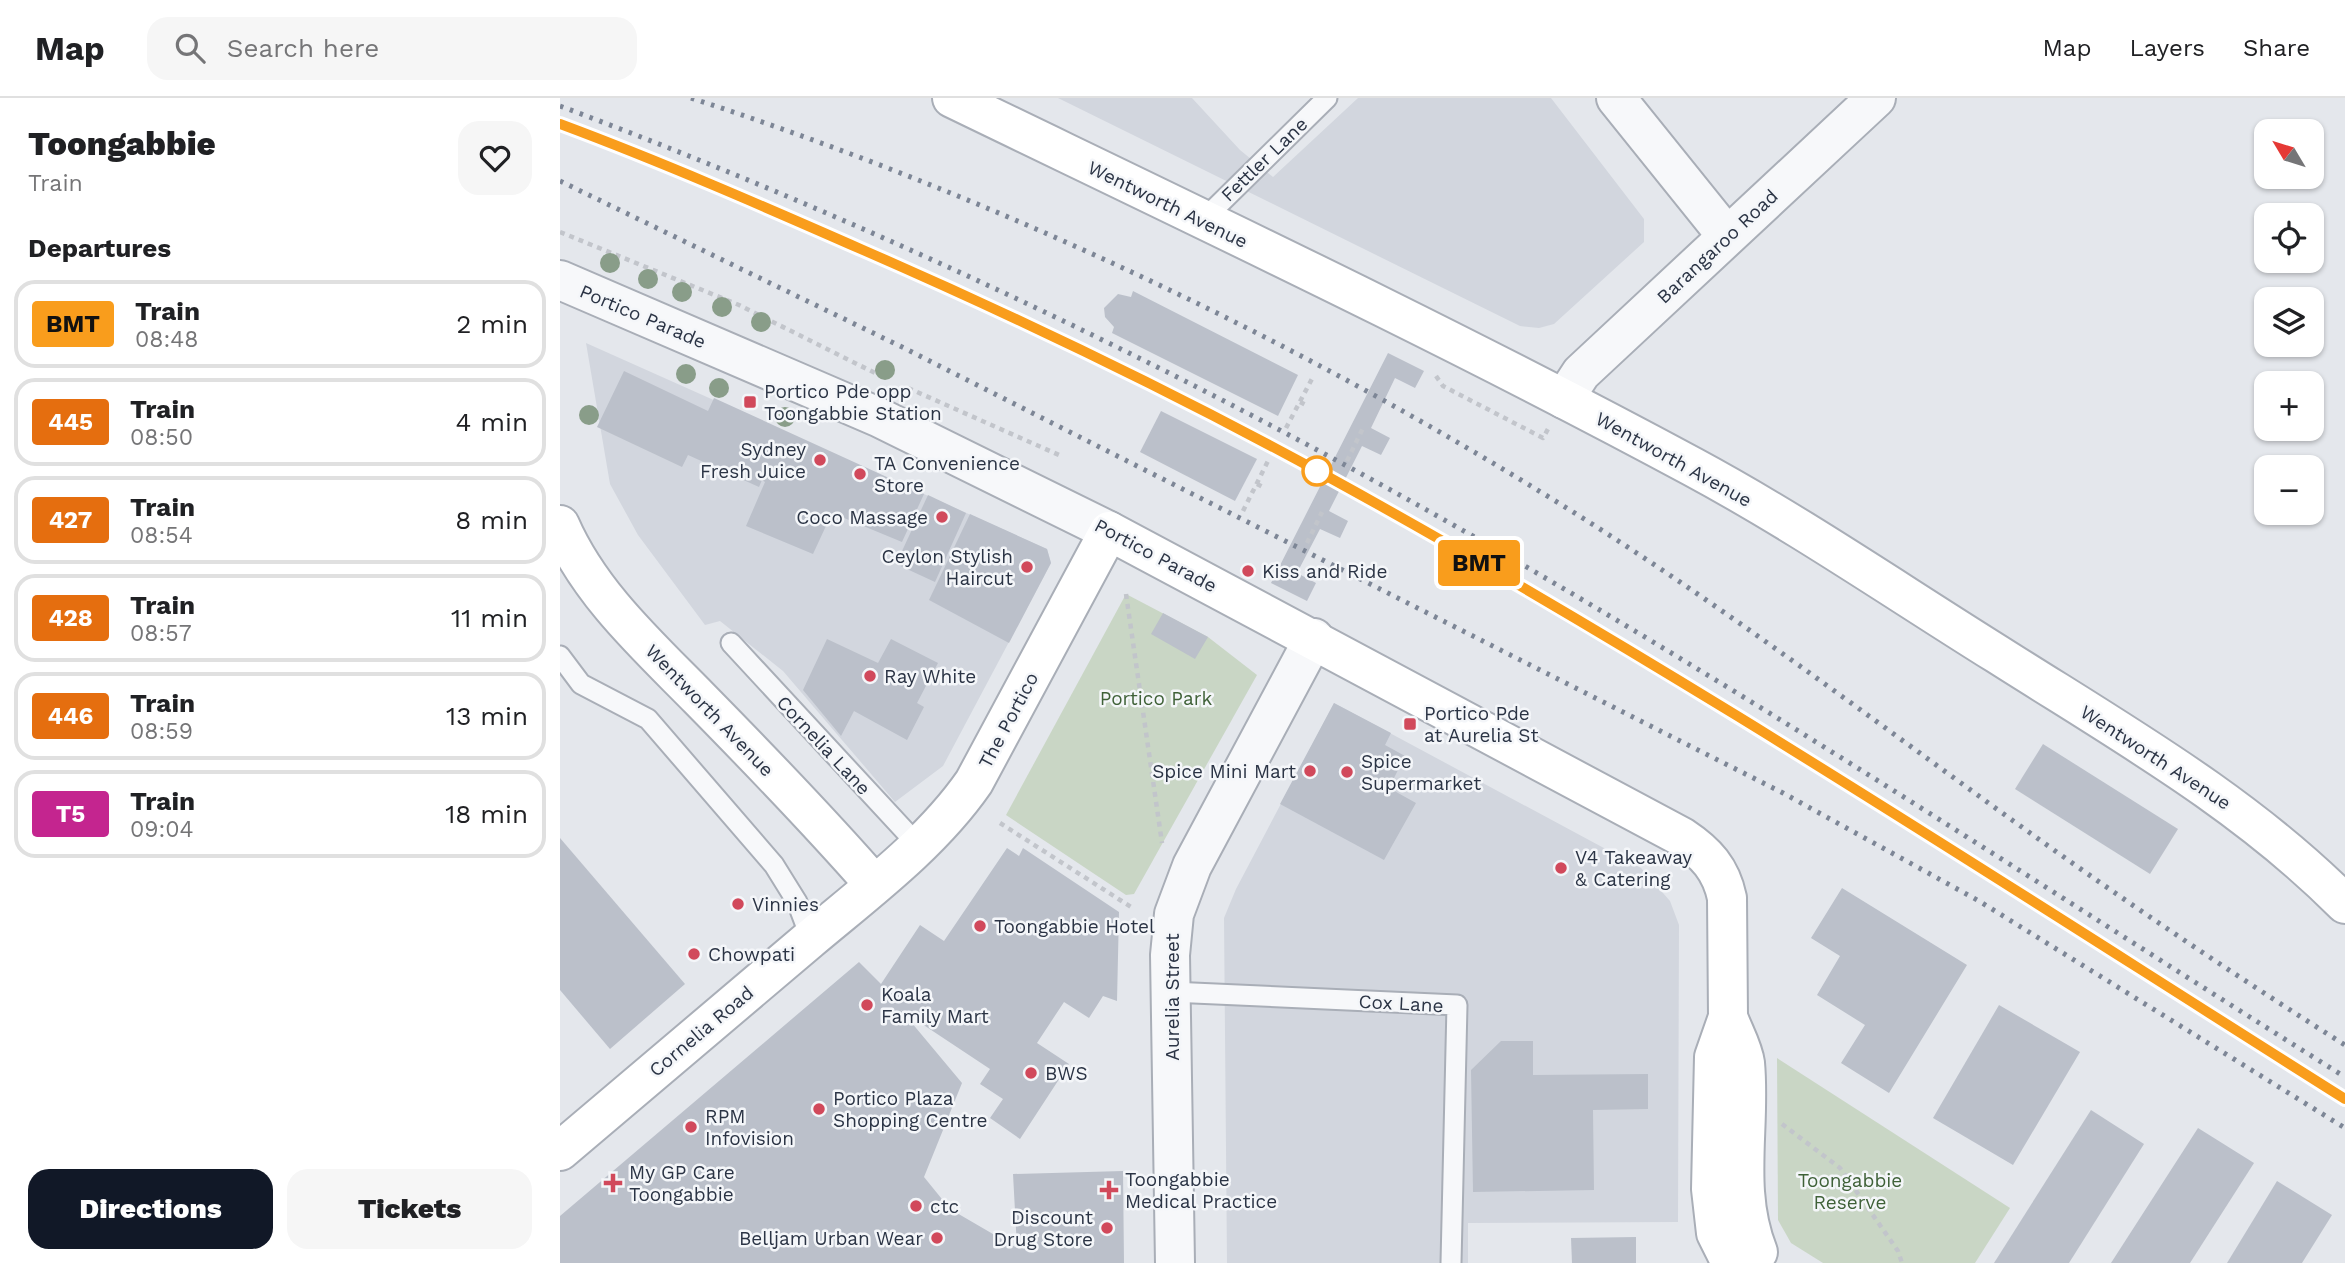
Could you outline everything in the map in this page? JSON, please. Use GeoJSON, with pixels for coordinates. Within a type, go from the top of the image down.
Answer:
{"type":"FeatureCollection","features":[{"type":"Feature","properties":{"kind":"main road","name":"Wentworth Avenue"},"geometry":{"type":"LineString","coordinates":[[952,98],[1564,399],[1759,505],[2184,774],[2265,831],[2345,904]]}},
{"type":"Feature","properties":{"kind":"main road","name":"Wentworth Avenue"},"geometry":{"type":"LineString","coordinates":[[560,525],[580,563],[626,623],[827,830],[874,884]]}},
{"type":"Feature","properties":{"kind":"main road","name":"Portico Parade"},"geometry":{"type":"LineString","coordinates":[[1109,531],[1314,638],[1682,837],[1713,863],[1723,880],[1727,898],[1728,1017],[1745,1060],[1742,1164],[1749,1228],[1746,1259]]}},
{"type":"Feature","properties":{"kind":"main road","name":"The Portico"},"geometry":{"type":"LineString","coordinates":[[874,884],[918,845],[962,800],[974,782],[1109,531]]}},
{"type":"Feature","properties":{"kind":"main road","name":"Cornelia Road"},"geometry":{"type":"LineString","coordinates":[[560,1151],[874,884]]}},
{"type":"Feature","properties":{"kind":"street"},"geometry":{"type":"LineString","coordinates":[[1616,98],[1727,236]]}},
{"type":"Feature","properties":{"kind":"street","name":"Barangaroo Road"},"geometry":{"type":"LineString","coordinates":[[1564,399],[1581,373],[1875,98]]}},
{"type":"Feature","properties":{"kind":"street","name":"Portico Parade"},"geometry":{"type":"LineString","coordinates":[[560,280],[877,417],[1109,531]]}},
{"type":"Feature","properties":{"kind":"street","name":"Aurelia Street"},"geometry":{"type":"LineString","coordinates":[[1175,1263],[1171,933],[1181,891],[1314,638]]}},
{"type":"Feature","properties":{"kind":"lane","name":"Fettler Lane"},"geometry":{"type":"LineString","coordinates":[[1202,220],[1327,98]]}},
{"type":"Feature","properties":{"kind":"lane","name":"Cornelia Lane"},"geometry":{"type":"LineString","coordinates":[[730,643],[918,845]]}},
{"type":"Feature","properties":{"kind":"lane"},"geometry":{"type":"LineString","coordinates":[[560,656],[582,684],[648,719],[774,865],[797,902],[811,939]]}},
{"type":"Feature","properties":{"kind":"lane","name":"Cox Lane"},"geometry":{"type":"LineString","coordinates":[[1171,992],[1457,1005],[1451,1263]]}},
{"type":"Feature","properties":{"kind":"path"},"geometry":{"type":"LineString","coordinates":[[560,232],[739,305],[886,378]]}},
{"type":"Feature","properties":{"kind":"path"},"geometry":{"type":"LineString","coordinates":[[1286,428],[1314,375]]}},
{"type":"Feature","properties":{"kind":"path"},"geometry":{"type":"LineString","coordinates":[[898,383],[1059,456]]}},
{"type":"Feature","properties":{"kind":"path"},"geometry":{"type":"LineString","coordinates":[[1300,402],[1308,406]]}},
{"type":"Feature","properties":{"kind":"path"},"geometry":{"type":"LineString","coordinates":[[1347,461],[1363,428]]}},
{"type":"Feature","properties":{"kind":"path"},"geometry":{"type":"LineString","coordinates":[[1243,512],[1269,459]]}},
{"type":"Feature","properties":{"kind":"path"},"geometry":{"type":"LineString","coordinates":[[1257,484],[1265,488]]}},
{"type":"Feature","properties":{"kind":"path"},"geometry":{"type":"LineString","coordinates":[[1307,543],[1322,512]]}},
{"type":"Feature","properties":{"kind":"path"},"geometry":{"type":"LineString","coordinates":[[1126,594],[1163,848]]}},
{"type":"Feature","properties":{"kind":"path"},"geometry":{"type":"LineString","coordinates":[[1000,823],[1131,907]]}},
{"type":"Feature","properties":{"kind":"path"},"geometry":{"type":"LineString","coordinates":[[1781,1122],[1840,1168],[1898,1251],[1902,1263]]}},
{"type":"Feature","properties":{"kind":"shaded area"},"geometry":{"type":"Polygon","coordinates":[[[1058,98],[1192,98],[1240,150],[1273,177],[1358,98],[1551,98],[1644,219],[1644,242],[1554,324],[1539,328],[1520,326],[1058,98]]]}},
{"type":"Feature","properties":{"kind":"shaded area"},"geometry":{"type":"Polygon","coordinates":[[[586,343],[1047,549],[1051,563],[943,766],[895,802],[783,671],[720,621],[705,625],[638,535],[610,484],[586,343]]]}},
{"type":"Feature","properties":{"kind":"shaded area"},"geometry":{"type":"Polygon","coordinates":[[[1334,703],[1641,868],[1670,901],[1679,925],[1678,1222],[1468,1223],[1468,1263],[1227,1263],[1224,918],[1236,889],[1334,703]]]}},
{"type":"Feature","properties":{"kind":"green space","name":"Portico Park"},"geometry":{"type":"Polygon","coordinates":[[[1126,594],[1208,637],[1257,675],[1134,894],[1126,895],[1006,815],[1126,594]]]}},
{"type":"Feature","properties":{"kind":"green space","name":"Toongabbie Reserve"},"geometry":{"type":"Polygon","coordinates":[[[1777,1058],[2010,1208],[1975,1263],[1823,1263],[1791,1243],[1778,1220],[1777,1058]]]}},
{"type":"Feature","properties":{"kind":"building"},"geometry":{"type":"Polygon","coordinates":[[[1133,291],[1298,375],[1278,416],[1112,333],[1114,327],[1105,317],[1104,308],[1118,294],[1131,297],[1133,291]]]}},
{"type":"Feature","properties":{"kind":"building"},"geometry":{"type":"Polygon","coordinates":[[[1388,353],[1424,371],[1415,388],[1395,378],[1371,428],[1390,438],[1381,455],[1362,446],[1329,511],[1348,521],[1340,538],[1320,529],[1297,573],[1316,583],[1307,601],[1271,583],[1388,353]]]}},
{"type":"Feature","properties":{"kind":"building"},"geometry":{"type":"Polygon","coordinates":[[[624,371],[708,411],[714,398],[924,494],[902,542],[832,513],[813,554],[746,526],[765,482],[762,480],[759,487],[688,455],[682,467],[597,427],[624,371]]]}},
{"type":"Feature","properties":{"kind":"building"},"geometry":{"type":"Polygon","coordinates":[[[1161,411],[1257,459],[1235,501],[1140,452],[1161,411]]]}},
{"type":"Feature","properties":{"kind":"building"},"geometry":{"type":"Polygon","coordinates":[[[928,495],[966,513],[935,582],[896,564],[928,495]]]}},
{"type":"Feature","properties":{"kind":"building"},"geometry":{"type":"Polygon","coordinates":[[[970,514],[1047,549],[1051,563],[1009,643],[929,600],[970,514]]]}},
{"type":"Feature","properties":{"kind":"building"},"geometry":{"type":"Polygon","coordinates":[[[1163,613],[1208,637],[1195,659],[1151,634],[1163,613]]]}},
{"type":"Feature","properties":{"kind":"building","name":"Ray White"},"geometry":{"type":"Polygon","coordinates":[[[827,639],[878,663],[891,639],[938,663],[917,703],[924,707],[907,740],[854,711],[841,736],[803,690],[827,639]]]}},
{"type":"Feature","properties":{"kind":"building","name":"Spice Supermarket"},"geometry":{"type":"Polygon","coordinates":[[[1334,703],[1391,733],[1385,745],[1405,756],[1389,788],[1416,803],[1384,860],[1280,804],[1334,703]]]}},
{"type":"Feature","properties":{"kind":"building"},"geometry":{"type":"Polygon","coordinates":[[[2043,744],[2178,829],[2150,874],[2015,789],[2043,744]]]}},
{"type":"Feature","properties":{"kind":"building"},"geometry":{"type":"Polygon","coordinates":[[[560,838],[685,984],[610,1049],[560,990],[560,838]]]}},
{"type":"Feature","properties":{"kind":"building","name":"Portico Plaza Shopping Centre"},"geometry":{"type":"Polygon","coordinates":[[[1007,848],[1019,856],[1023,848],[1119,912],[1117,1001],[1103,996],[1089,1018],[1064,1002],[1037,1043],[1069,1064],[1020,1139],[990,1118],[1003,1099],[980,1084],[990,1069],[901,1010],[962,1083],[924,1177],[950,1209],[1017,1248],[1013,1174],[1123,1171],[1124,1263],[560,1263],[560,1216],[859,962],[881,984],[920,925],[944,941],[1007,848]]]}},
{"type":"Feature","properties":{"kind":"building"},"geometry":{"type":"Polygon","coordinates":[[[1842,888],[1967,965],[1889,1093],[1841,1063],[1865,1025],[1817,995],[1840,956],[1811,938],[1842,888]]]}},
{"type":"Feature","properties":{"kind":"building"},"geometry":{"type":"Polygon","coordinates":[[[1999,1005],[2080,1052],[2013,1165],[1933,1118],[1999,1005]]]}},
{"type":"Feature","properties":{"kind":"building"},"geometry":{"type":"Polygon","coordinates":[[[1501,1041],[1533,1041],[1533,1075],[1648,1074],[1648,1109],[1593,1110],[1594,1190],[1473,1192],[1471,1070],[1501,1041]]]}},
{"type":"Feature","properties":{"kind":"building"},"geometry":{"type":"Polygon","coordinates":[[[2091,1110],[2144,1144],[2069,1263],[1994,1263],[2091,1110]]]}},
{"type":"Feature","properties":{"kind":"building"},"geometry":{"type":"Polygon","coordinates":[[[2198,1128],[2254,1163],[2190,1263],[2111,1263],[2198,1128]]]}},
{"type":"Feature","properties":{"kind":"building"},"geometry":{"type":"Polygon","coordinates":[[[2277,1181],[2332,1215],[2302,1263],[2227,1263],[2277,1181]]]}},
{"type":"Feature","properties":{"kind":"building"},"geometry":{"type":"Polygon","coordinates":[[[1636,1237],[1636,1263],[1572,1263],[1571,1238],[1636,1237]]]}},
{"type":"Feature","properties":{"kind":"railway"},"geometry":{"type":"LineString","coordinates":[[691,98],[912,178],[1129,271],[1235,322],[1443,434],[1544,494],[1667,573],[2104,886],[2345,1045]]}},
{"type":"Feature","properties":{"kind":"railway"},"geometry":{"type":"LineString","coordinates":[[560,106],[805,204],[1045,312],[1280,430],[1396,493],[1511,558],[1721,684],[2345,1077]]}},
{"type":"Feature","properties":{"kind":"railway"},"geometry":{"type":"LineString","coordinates":[[560,124],[738,196],[965,296],[1146,382],[1323,474],[1454,547],[1711,700],[2345,1099]]}},
{"type":"Feature","properties":{"kind":"railway"},"geometry":{"type":"LineString","coordinates":[[560,181],[904,348],[1783,793],[1979,901],[2345,1128]]}},
{"type":"Feature","properties":{"kind":"train","name":"BMT"},"geometry":{"type":"LineString","coordinates":[[560,124],[721,188],[936,282],[1215,417],[1323,474],[1636,654],[2345,1099]]}},
{"type":"Feature","properties":{"kind":"place","name":"Portico Pde opp Toongabbie Station"},"geometry":{"type":"Point","coordinates":[750,402]}},
{"type":"Feature","properties":{"kind":"place","name":"Sydney Fresh Juice"},"geometry":{"type":"Point","coordinates":[820,460]}},
{"type":"Feature","properties":{"kind":"place","name":"TA Convenience Store"},"geometry":{"type":"Point","coordinates":[860,474]}},
{"type":"Feature","properties":{"kind":"place","name":"Coco Massage"},"geometry":{"type":"Point","coordinates":[942,517]}},
{"type":"Feature","properties":{"kind":"place","name":"Ceylon Stylish Haircut"},"geometry":{"type":"Point","coordinates":[1027,567]}},
{"type":"Feature","properties":{"kind":"place","name":"Kiss and Ride"},"geometry":{"type":"Point","coordinates":[1248,571]}},
{"type":"Feature","properties":{"kind":"place","name":"Ray White"},"geometry":{"type":"Point","coordinates":[870,676]}},
{"type":"Feature","properties":{"kind":"place","name":"Portico Pde at Aurelia St"},"geometry":{"type":"Point","coordinates":[1410,724]}},
{"type":"Feature","properties":{"kind":"place","name":"Spice Mini Mart"},"geometry":{"type":"Point","coordinates":[1310,771]}},
{"type":"Feature","properties":{"kind":"place","name":"Spice Supermarket"},"geometry":{"type":"Point","coordinates":[1347,772]}},
{"type":"Feature","properties":{"kind":"place","name":"V4 Takeaway & Catering"},"geometry":{"type":"Point","coordinates":[1561,868]}},
{"type":"Feature","properties":{"kind":"place","name":"Vinnies"},"geometry":{"type":"Point","coordinates":[738,904]}},
{"type":"Feature","properties":{"kind":"place","name":"Toongabbie Hotel"},"geometry":{"type":"Point","coordinates":[980,926]}},
{"type":"Feature","properties":{"kind":"place","name":"Chowpati"},"geometry":{"type":"Point","coordinates":[694,954]}},
{"type":"Feature","properties":{"kind":"place","name":"Koala Family Mart"},"geometry":{"type":"Point","coordinates":[867,1005]}},
{"type":"Feature","properties":{"kind":"place","name":"BWS"},"geometry":{"type":"Point","coordinates":[1031,1073]}},
{"type":"Feature","properties":{"kind":"place","name":"Portico Plaza Shopping Centre"},"geometry":{"type":"Point","coordinates":[819,1109]}},
{"type":"Feature","properties":{"kind":"place","name":"RPM Infovision"},"geometry":{"type":"Point","coordinates":[691,1127]}},
{"type":"Feature","properties":{"kind":"place","name":"My GP Care Toongabbie"},"geometry":{"type":"Point","coordinates":[613,1183]}},
{"type":"Feature","properties":{"kind":"place","name":"Toongabbie Medical Practice"},"geometry":{"type":"Point","coordinates":[1109,1190]}},
{"type":"Feature","properties":{"kind":"place","name":"ctc"},"geometry":{"type":"Point","coordinates":[916,1206]}},
{"type":"Feature","properties":{"kind":"place","name":"Discount Drug Store"},"geometry":{"type":"Point","coordinates":[1107,1228]}},
{"type":"Feature","properties":{"kind":"place","name":"Belljam Urban Wear"},"geometry":{"type":"Point","coordinates":[937,1238]}}]}
